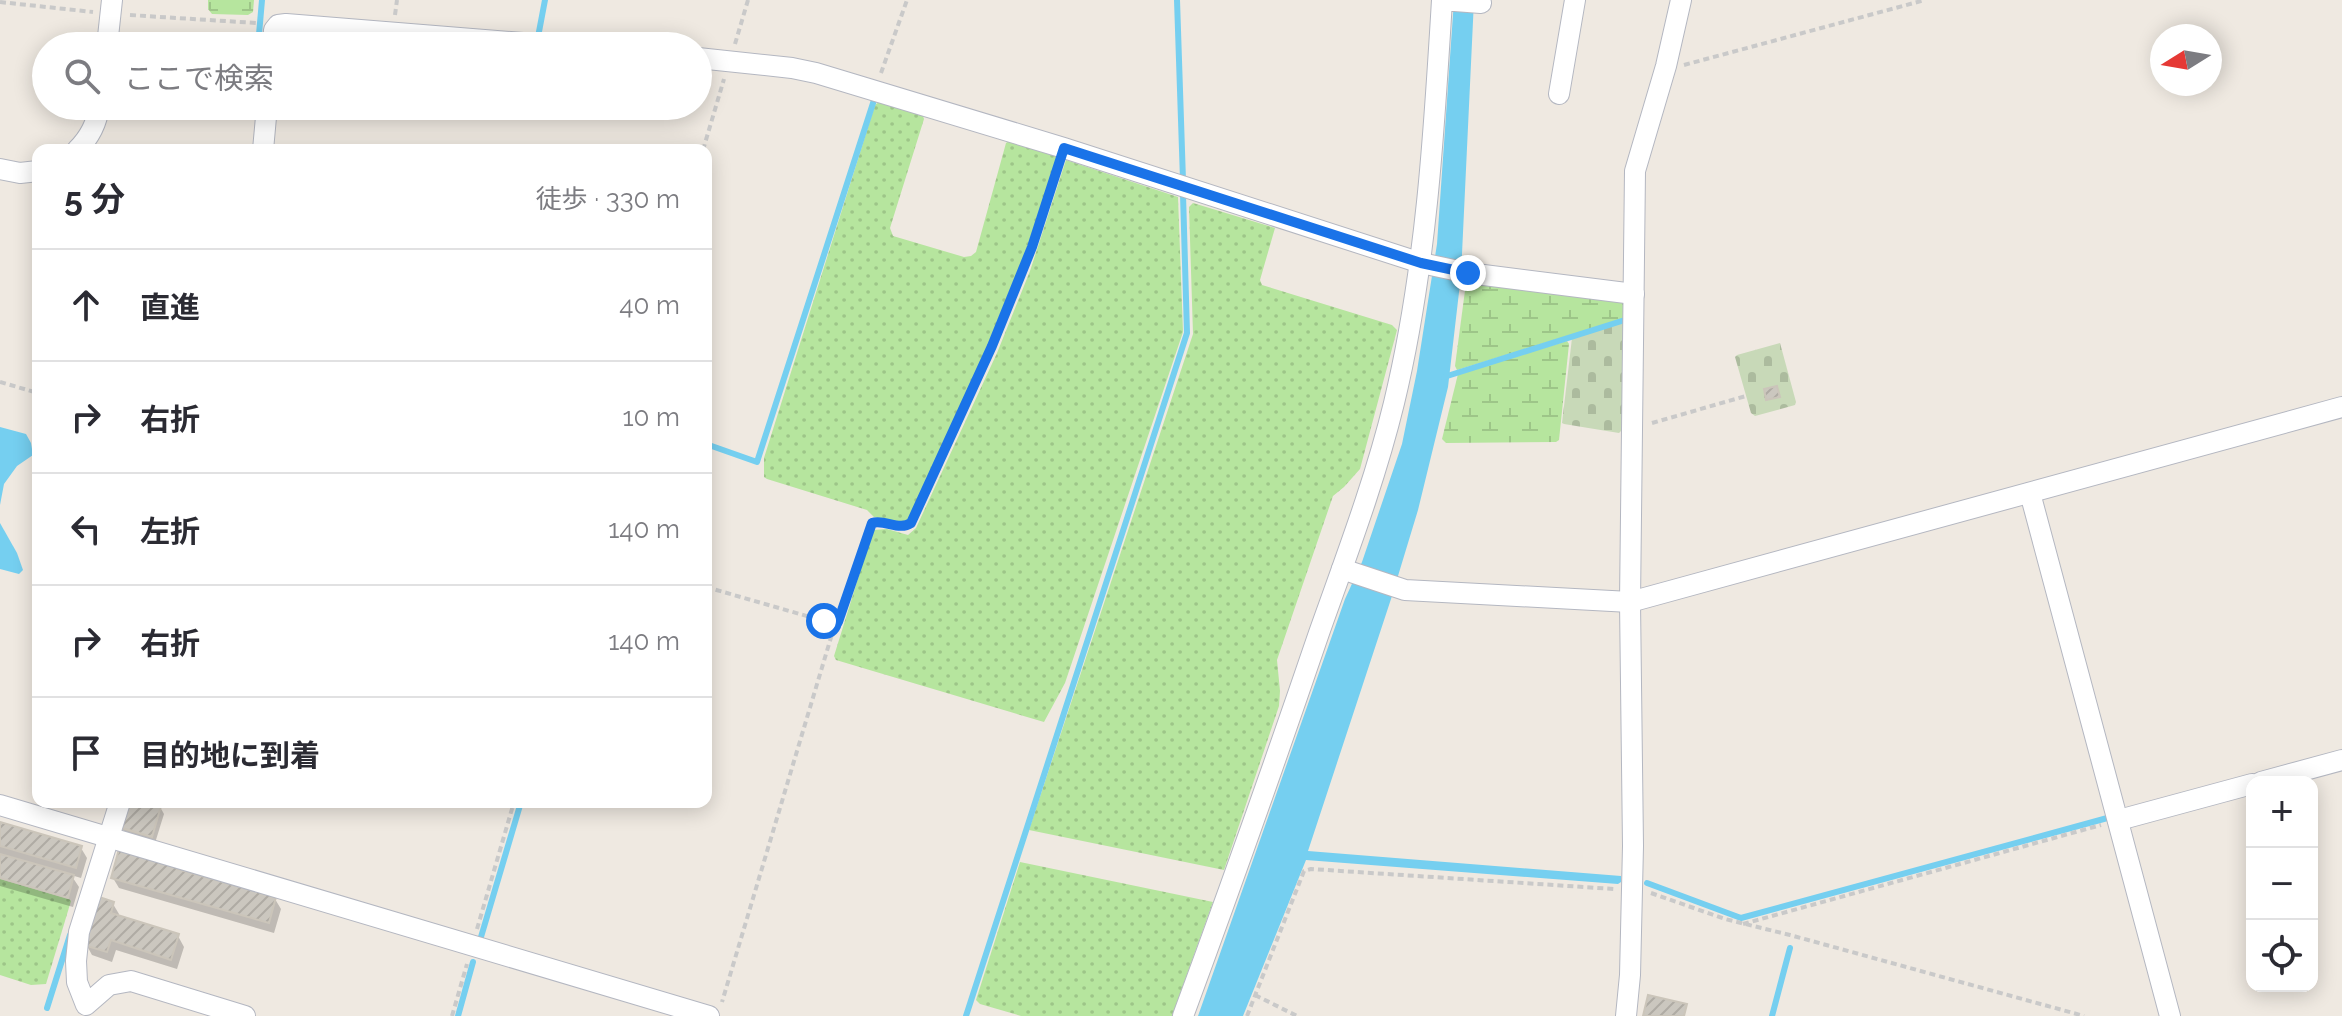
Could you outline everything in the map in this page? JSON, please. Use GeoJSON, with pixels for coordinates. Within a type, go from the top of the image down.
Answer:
{"type":"FeatureCollection","features":[{"type":"Feature","properties":{"kind":"street"},"geometry":{"type":"LineString","coordinates":[[1183,1016],[1346,570],[1394,403],[1425,264],[1442,0],[1478,3]]}},
{"type":"Feature","properties":{"kind":"street"},"geometry":{"type":"LineString","coordinates":[[1559,94],[1575,0]]}},
{"type":"Feature","properties":{"kind":"street"},"geometry":{"type":"LineString","coordinates":[[1626,1016],[1630,975],[1626,888],[1633,846],[1630,602],[1635,171],[1666,66],[1681,0]]}},
{"type":"Feature","properties":{"kind":"street"},"geometry":{"type":"LineString","coordinates":[[108,32],[111,7]]}},
{"type":"Feature","properties":{"kind":"street"},"geometry":{"type":"LineString","coordinates":[[274,32],[278,25],[286,24],[386,32]]}},
{"type":"Feature","properties":{"kind":"street"},"geometry":{"type":"LineString","coordinates":[[712,59],[816,73],[1064,148],[1425,264],[1468,273],[1634,294]]}},
{"type":"Feature","properties":{"kind":"street"},"geometry":{"type":"LineString","coordinates":[[84,144],[97,120]]}},
{"type":"Feature","properties":{"kind":"street"},"geometry":{"type":"LineString","coordinates":[[264,144],[266,120]]}},
{"type":"Feature","properties":{"kind":"street"},"geometry":{"type":"LineString","coordinates":[[0,169],[32,172]]}},
{"type":"Feature","properties":{"kind":"street"},"geometry":{"type":"LineString","coordinates":[[1346,570],[1405,590],[1630,602],[2342,407]]}},
{"type":"Feature","properties":{"kind":"street"},"geometry":{"type":"LineString","coordinates":[[2030,493],[2170,1016]]}},
{"type":"Feature","properties":{"kind":"street"},"geometry":{"type":"LineString","coordinates":[[2283,776],[2342,760]]}},
{"type":"Feature","properties":{"kind":"street"},"geometry":{"type":"LineString","coordinates":[[2118,817],[2246,785]]}},
{"type":"Feature","properties":{"kind":"street"},"geometry":{"type":"LineString","coordinates":[[0,805],[709,1016]]}},
{"type":"Feature","properties":{"kind":"street"},"geometry":{"type":"LineString","coordinates":[[79,1010],[76,961],[79,932],[118,808]]}},
{"type":"Feature","properties":{"kind":"street"},"geometry":{"type":"LineString","coordinates":[[79,1010],[109,985],[131,981],[245,1016]]}},
{"type":"Feature","properties":{"kind":"path"},"geometry":{"type":"LineString","coordinates":[[875,91],[907,0]]}},
{"type":"Feature","properties":{"kind":"path"},"geometry":{"type":"LineString","coordinates":[[1666,66],[1673,67],[1925,0]]}},
{"type":"Feature","properties":{"kind":"path"},"geometry":{"type":"LineString","coordinates":[[0,2],[111,7],[278,25]]}},
{"type":"Feature","properties":{"kind":"path"},"geometry":{"type":"LineString","coordinates":[[830,627],[838,622],[870,526],[874,521],[901,527],[911,523],[992,346],[1032,247],[1064,148]]}},
{"type":"Feature","properties":{"kind":"path"},"geometry":{"type":"LineString","coordinates":[[0,382],[32,391]]}},
{"type":"Feature","properties":{"kind":"path"},"geometry":{"type":"LineString","coordinates":[[1631,429],[1746,396]]}},
{"type":"Feature","properties":{"kind":"path"},"geometry":{"type":"LineString","coordinates":[[712,589],[824,621],[832,634],[718,1016]]}},
{"type":"Feature","properties":{"kind":"path"},"geometry":{"type":"LineString","coordinates":[[452,1016],[512,808]]}},
{"type":"Feature","properties":{"kind":"path"},"geometry":{"type":"LineString","coordinates":[[1743,924],[2118,817]]}},
{"type":"Feature","properties":{"kind":"path"},"geometry":{"type":"LineString","coordinates":[[1247,1016],[1304,871],[1308,870],[1626,888],[1743,924],[2084,1016]]}},
{"type":"Feature","properties":{"kind":"path"},"geometry":{"type":"LineString","coordinates":[[1255,995],[1297,1016]]}},
{"type":"Feature","properties":{"kind":"green space"},"geometry":{"type":"Polygon","coordinates":[[[208,0],[254,0],[253,12],[248,15],[212,14],[208,9],[208,0]]]}},
{"type":"Feature","properties":{"kind":"green space"},"geometry":{"type":"Polygon","coordinates":[[[879,102],[923,116],[924,119],[890,228],[893,236],[964,257],[971,256],[976,252],[1006,143],[1009,141],[1057,157],[1028,245],[988,344],[910,520],[905,524],[874,517],[867,510],[764,477],[764,458],[875,105],[879,102]]]}},
{"type":"Feature","properties":{"kind":"green space"},"geometry":{"type":"Polygon","coordinates":[[[1066,160],[1178,197],[1183,332],[1065,683],[1044,722],[836,660],[834,656],[873,530],[887,529],[908,535],[916,528],[997,353],[1030,271],[1066,160]]]}},
{"type":"Feature","properties":{"kind":"green space"},"geometry":{"type":"Polygon","coordinates":[[[1193,203],[1275,228],[1260,280],[1262,285],[1392,325],[1397,330],[1360,469],[1333,496],[1277,660],[1279,706],[1224,870],[1029,830],[1193,334],[1189,207],[1193,203]]]}},
{"type":"Feature","properties":{"kind":"green space"},"geometry":{"type":"Polygon","coordinates":[[[1466,283],[1625,298],[1625,318],[1457,370],[1455,366],[1466,283]]]}},
{"type":"Feature","properties":{"kind":"green space"},"geometry":{"type":"Polygon","coordinates":[[[1624,322],[1624,428],[1619,433],[1562,423],[1572,338],[1624,322]]]}},
{"type":"Feature","properties":{"kind":"green space"},"geometry":{"type":"Polygon","coordinates":[[[1567,341],[1559,440],[1446,443],[1442,439],[1458,374],[1567,341]]]}},
{"type":"Feature","properties":{"kind":"green space"},"geometry":{"type":"Polygon","coordinates":[[[1780,343],[1795,405],[1755,416],[1751,413],[1735,357],[1780,343]]]}},
{"type":"Feature","properties":{"kind":"green space"},"geometry":{"type":"Polygon","coordinates":[[[1020,862],[1213,902],[1172,1016],[1021,1016],[980,1004],[976,1000],[1020,862]]]}},
{"type":"Feature","properties":{"kind":"green space"},"geometry":{"type":"Polygon","coordinates":[[[0,879],[71,901],[46,984],[31,985],[0,975],[0,879]]]}},
{"type":"Feature","properties":{"kind":"water"},"geometry":{"type":"Polygon","coordinates":[[[1454,0],[1474,0],[1461,275],[1448,387],[1418,510],[1308,851],[1621,876],[1621,882],[1306,860],[1243,1016],[1198,1016],[1402,444],[1437,244],[1454,0]]]}},
{"type":"Feature","properties":{"kind":"water"},"geometry":{"type":"Polygon","coordinates":[[[0,427],[26,434],[31,443],[32,456],[17,466],[4,484],[0,505],[0,427]]]}},
{"type":"Feature","properties":{"kind":"water"},"geometry":{"type":"Polygon","coordinates":[[[0,523],[17,553],[23,570],[19,574],[0,569],[0,523]]]}},
{"type":"Feature","properties":{"kind":"building"},"geometry":{"type":"Polygon","coordinates":[[[1777,386],[1780,397],[1766,400],[1764,389],[1777,386]]]}},
{"type":"Feature","properties":{"kind":"building"},"geometry":{"type":"Polygon","coordinates":[[[125,808],[160,808],[152,837],[119,827],[125,808]]]}},
{"type":"Feature","properties":{"kind":"building"},"geometry":{"type":"Polygon","coordinates":[[[0,822],[82,846],[76,868],[0,846],[0,822]]]}},
{"type":"Feature","properties":{"kind":"building"},"geometry":{"type":"Polygon","coordinates":[[[119,849],[276,897],[269,923],[111,878],[119,849]]]}},
{"type":"Feature","properties":{"kind":"building"},"geometry":{"type":"Polygon","coordinates":[[[0,854],[74,875],[68,898],[0,878],[0,854]]]}},
{"type":"Feature","properties":{"kind":"building"},"geometry":{"type":"Polygon","coordinates":[[[99,897],[114,902],[111,913],[179,934],[171,960],[111,940],[107,952],[84,945],[99,897]]]}},
{"type":"Feature","properties":{"kind":"building"},"geometry":{"type":"Polygon","coordinates":[[[1648,995],[1687,1004],[1684,1016],[1643,1016],[1648,995]]]}},
{"type":"Feature","properties":{"kind":"waterway"},"geometry":{"type":"LineString","coordinates":[[259,32],[262,0]]}},
{"type":"Feature","properties":{"kind":"waterway"},"geometry":{"type":"LineString","coordinates":[[539,32],[545,0]]}},
{"type":"Feature","properties":{"kind":"waterway"},"geometry":{"type":"LineString","coordinates":[[1177,0],[1183,180]]}},
{"type":"Feature","properties":{"kind":"waterway"},"geometry":{"type":"LineString","coordinates":[[712,446],[757,462],[875,97]]}},
{"type":"Feature","properties":{"kind":"waterway"},"geometry":{"type":"LineString","coordinates":[[966,1016],[1187,333],[1183,194]]}},
{"type":"Feature","properties":{"kind":"waterway"},"geometry":{"type":"LineString","coordinates":[[1444,377],[1628,319]]}},
{"type":"Feature","properties":{"kind":"waterway"},"geometry":{"type":"LineString","coordinates":[[481,937],[519,808]]}},
{"type":"Feature","properties":{"kind":"waterway"},"geometry":{"type":"LineString","coordinates":[[1647,883],[1741,918],[2111,817]]}},
{"type":"Feature","properties":{"kind":"waterway"},"geometry":{"type":"LineString","coordinates":[[47,1008],[70,935]]}},
{"type":"Feature","properties":{"kind":"waterway"},"geometry":{"type":"LineString","coordinates":[[1772,1016],[1790,948]]}},
{"type":"Feature","properties":{"kind":"waterway"},"geometry":{"type":"LineString","coordinates":[[458,1016],[473,962]]}},
{"type":"Feature","properties":{"kind":"route"},"geometry":{"type":"LineString","coordinates":[[824,621],[830,627],[838,622],[872,523],[877,521],[901,527],[911,523],[992,346],[1032,247],[1064,148],[1421,263],[1468,273]]}}]}
